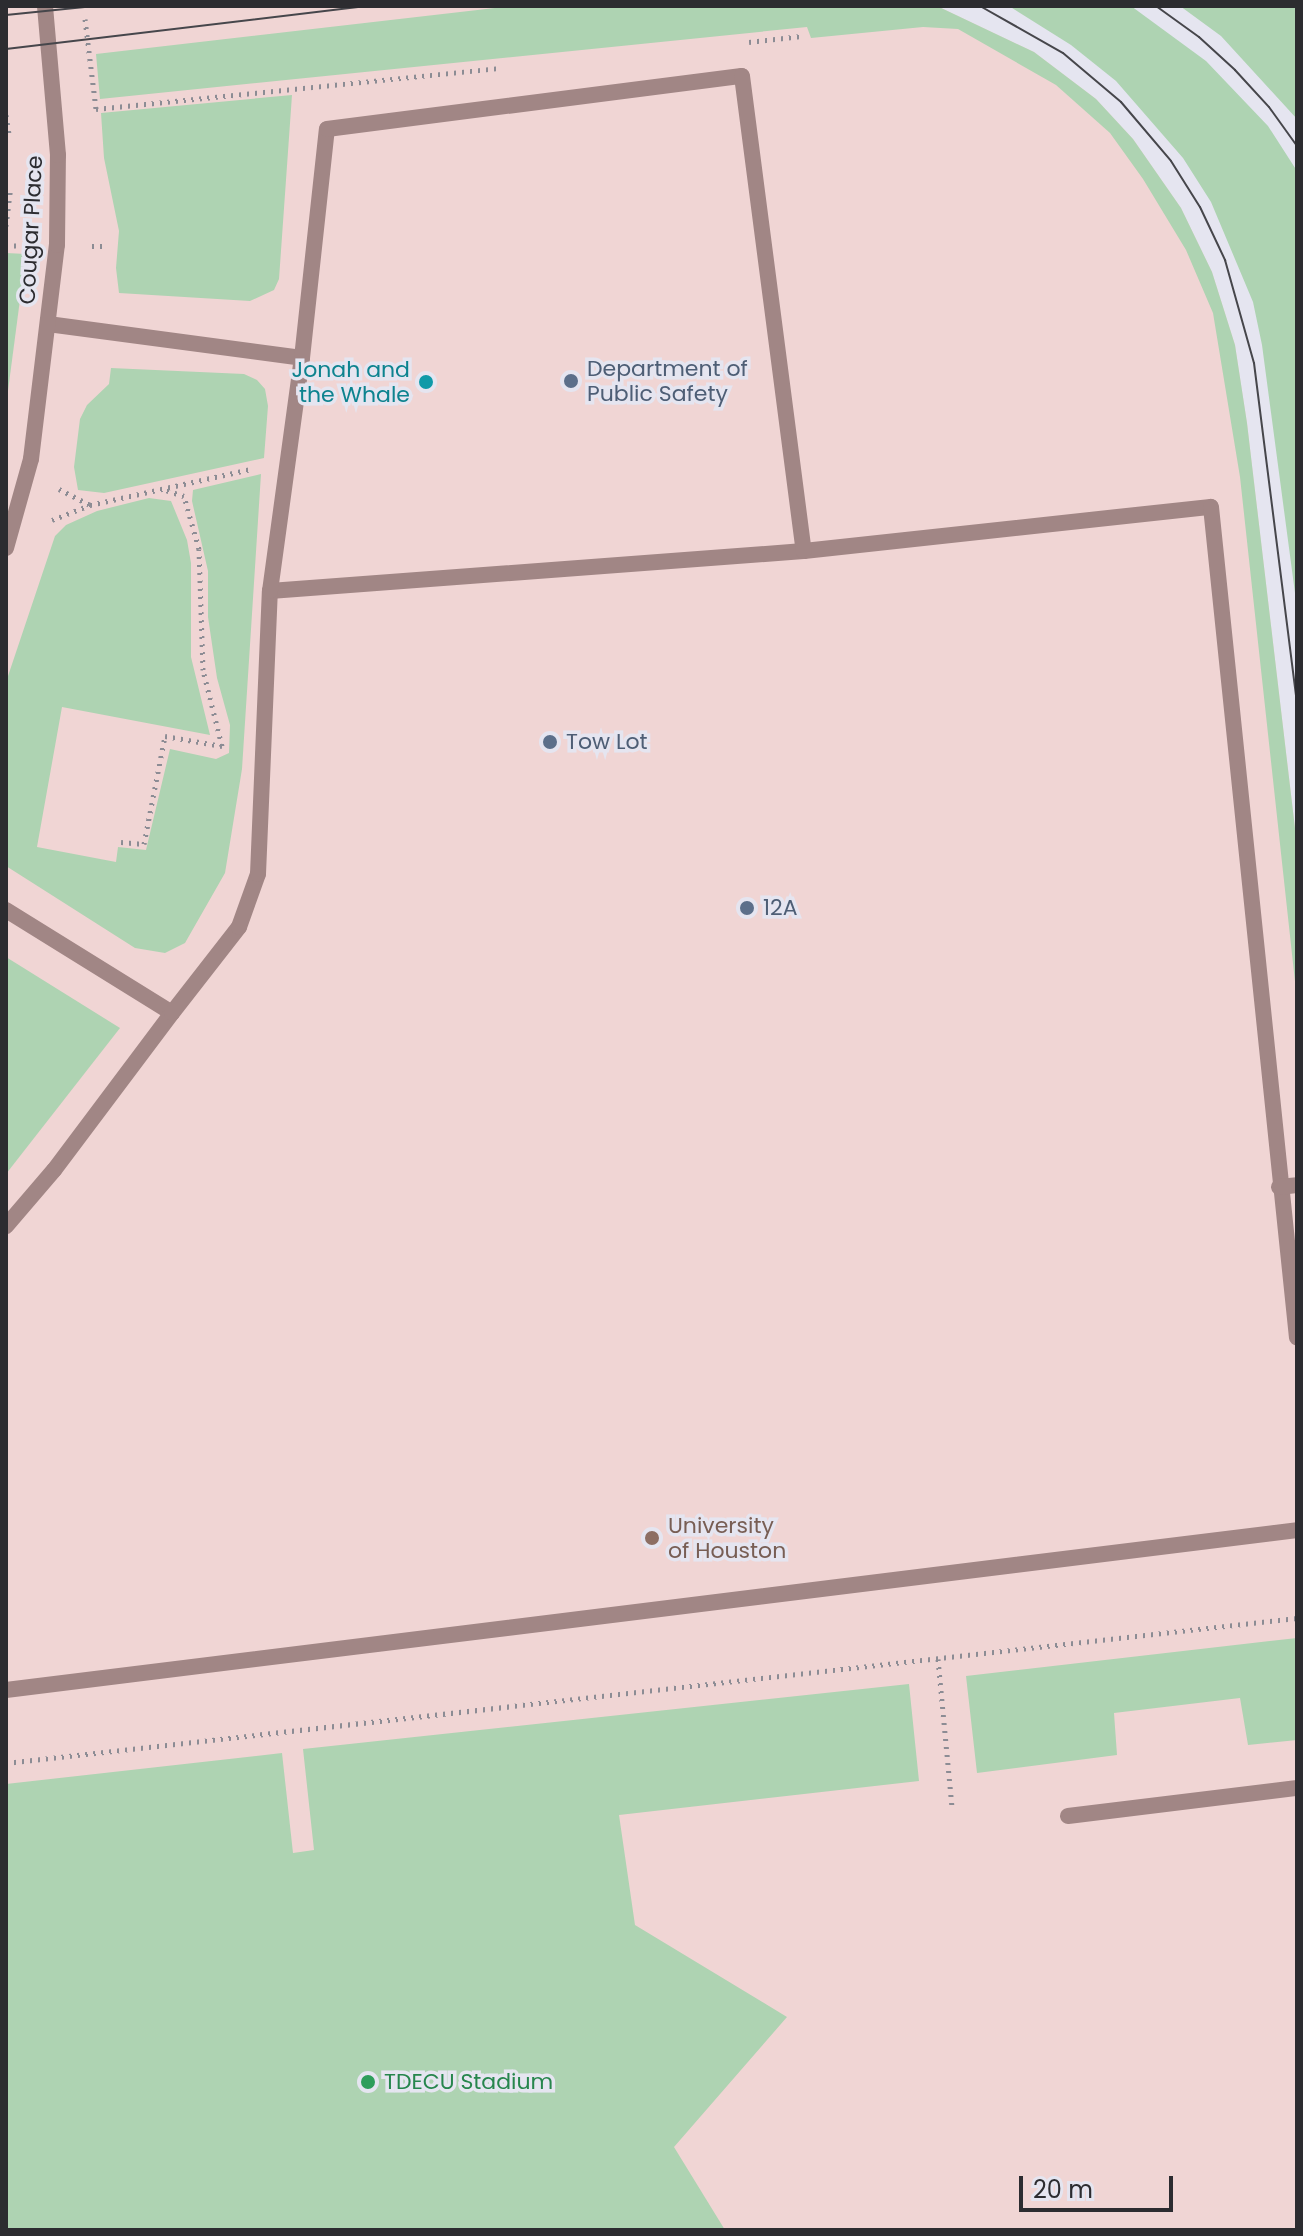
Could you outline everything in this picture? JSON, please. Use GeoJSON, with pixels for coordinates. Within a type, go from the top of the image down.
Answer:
{"type":"FeatureCollection","features":[{"type":"Feature","properties":{"kind":"street","name":"Cougar Place"},"geometry":{"type":"LineString","coordinates":[[6,548],[31,459],[57,245],[58,155],[45,6]]}},
{"type":"Feature","properties":{"kind":"street"},"geometry":{"type":"LineString","coordinates":[[6,1226],[54,1170],[239,927],[258,874],[270,591],[302,358],[327,129],[742,76],[804,551]]}},
{"type":"Feature","properties":{"kind":"street"},"geometry":{"type":"LineString","coordinates":[[48,324],[302,358]]}},
{"type":"Feature","properties":{"kind":"street"},"geometry":{"type":"LineString","coordinates":[[270,591],[804,551],[1211,507],[1297,1338]]}},
{"type":"Feature","properties":{"kind":"street"},"geometry":{"type":"LineString","coordinates":[[6,910],[172,1013]]}},
{"type":"Feature","properties":{"kind":"street"},"geometry":{"type":"LineString","coordinates":[[1279,1187],[1297,1185]]}},
{"type":"Feature","properties":{"kind":"street"},"geometry":{"type":"LineString","coordinates":[[6,1690],[1297,1530]]}},
{"type":"Feature","properties":{"kind":"street"},"geometry":{"type":"LineString","coordinates":[[1068,1816],[1297,1788]]}},
{"type":"Feature","properties":{"kind":"path"},"geometry":{"type":"LineString","coordinates":[[84,7],[96,109],[502,67]]}},
{"type":"Feature","properties":{"kind":"path"},"geometry":{"type":"LineString","coordinates":[[739,43],[802,36]]}},
{"type":"Feature","properties":{"kind":"path"},"geometry":{"type":"LineString","coordinates":[[6,115],[9,134]]}},
{"type":"Feature","properties":{"kind":"path"},"geometry":{"type":"LineString","coordinates":[[6,226],[10,192]]}},
{"type":"Feature","properties":{"kind":"path"},"geometry":{"type":"LineString","coordinates":[[6,246],[29,245]]}},
{"type":"Feature","properties":{"kind":"path"},"geometry":{"type":"LineString","coordinates":[[86,245],[107,246]]}},
{"type":"Feature","properties":{"kind":"path"},"geometry":{"type":"LineString","coordinates":[[47,522],[90,505],[288,461]]}},
{"type":"Feature","properties":{"kind":"path"},"geometry":{"type":"LineString","coordinates":[[54,486],[90,505]]}},
{"type":"Feature","properties":{"kind":"path"},"geometry":{"type":"LineString","coordinates":[[121,842],[144,844],[165,736],[222,746],[203,670],[199,549],[184,496],[162,489]]}},
{"type":"Feature","properties":{"kind":"path"},"geometry":{"type":"LineString","coordinates":[[6,1763],[1297,1618]]}},
{"type":"Feature","properties":{"kind":"path"},"geometry":{"type":"LineString","coordinates":[[938,1659],[952,1806]]}},
{"type":"Feature","properties":{"kind":"shaded area","name":"University of Houston"},"geometry":{"type":"Polygon","coordinates":[[[6,6],[937,6],[1034,52],[1096,99],[1133,139],[1181,208],[1212,272],[1235,345],[1297,845],[1297,2230],[6,2230],[6,6]]]}},
{"type":"Feature","properties":{"kind":"green space"},"geometry":{"type":"Polygon","coordinates":[[[513,6],[937,6],[1034,52],[1096,99],[1133,139],[1181,208],[1212,272],[1235,345],[1297,845],[1297,1000],[1240,477],[1213,313],[1186,250],[1143,179],[1110,133],[1056,85],[958,29],[923,27],[811,38],[807,27],[100,99],[96,54],[513,6]]]}},
{"type":"Feature","properties":{"kind":"green space"},"geometry":{"type":"Polygon","coordinates":[[[1009,6],[1131,6],[1206,61],[1268,126],[1297,171],[1297,608],[1262,345],[1253,302],[1211,202],[1183,158],[1116,81],[1071,45],[1009,6]]]}},
{"type":"Feature","properties":{"kind":"green space"},"geometry":{"type":"Polygon","coordinates":[[[1180,6],[1297,6],[1297,119],[1221,36],[1180,6]]]}},
{"type":"Feature","properties":{"kind":"green space"},"geometry":{"type":"Polygon","coordinates":[[[292,95],[279,279],[274,290],[250,301],[119,293],[116,268],[119,231],[104,158],[101,113],[292,95]]]}},
{"type":"Feature","properties":{"kind":"green space"},"geometry":{"type":"Polygon","coordinates":[[[6,253],[26,254],[6,406],[6,253]]]}},
{"type":"Feature","properties":{"kind":"green space"},"geometry":{"type":"Polygon","coordinates":[[[111,368],[244,374],[257,380],[265,389],[268,406],[264,458],[104,493],[78,490],[74,467],[80,419],[87,405],[109,384],[111,368]]]}},
{"type":"Feature","properties":{"kind":"green space"},"geometry":{"type":"Polygon","coordinates":[[[261,474],[242,769],[225,873],[185,943],[165,953],[135,948],[6,866],[6,682],[55,536],[66,525],[97,511],[149,498],[171,501],[187,540],[191,563],[191,657],[210,735],[62,707],[37,847],[116,862],[118,847],[146,850],[170,749],[216,759],[229,753],[230,725],[217,678],[208,617],[208,571],[192,501],[193,490],[261,474]]]}},
{"type":"Feature","properties":{"kind":"green space"},"geometry":{"type":"Polygon","coordinates":[[[6,957],[120,1028],[6,1174],[6,957]]]}},
{"type":"Feature","properties":{"kind":"green space"},"geometry":{"type":"Polygon","coordinates":[[[1297,1638],[1297,1740],[1248,1745],[1240,1698],[1114,1713],[1117,1755],[977,1773],[966,1676],[1297,1638]]]}},
{"type":"Feature","properties":{"kind":"green space","name":"TDECU Stadium"},"geometry":{"type":"Polygon","coordinates":[[[909,1684],[919,1781],[619,1815],[635,1925],[787,2017],[674,2147],[725,2230],[6,2230],[6,1784],[282,1753],[293,1853],[314,1850],[303,1749],[909,1684]]]}},
{"type":"Feature","properties":{"kind":"tram line"},"geometry":{"type":"LineString","coordinates":[[6,15],[95,6]]}},
{"type":"Feature","properties":{"kind":"tram line"},"geometry":{"type":"LineString","coordinates":[[6,49],[368,6]]}},
{"type":"Feature","properties":{"kind":"tram line"},"geometry":{"type":"LineString","coordinates":[[980,6],[1063,53],[1121,102],[1171,161],[1200,207],[1225,260],[1254,363],[1297,702]]}},
{"type":"Feature","properties":{"kind":"tram line"},"geometry":{"type":"LineString","coordinates":[[1156,6],[1199,37],[1235,70],[1269,107],[1297,146]]}},
{"type":"Feature","properties":{"kind":"place","name":"Department of Public Safety"},"geometry":{"type":"Point","coordinates":[571,381]}},
{"type":"Feature","properties":{"kind":"place","name":"Jonah and the Whale"},"geometry":{"type":"Point","coordinates":[426,382]}},
{"type":"Feature","properties":{"kind":"place","name":"Tow Lot"},"geometry":{"type":"Point","coordinates":[550,742]}},
{"type":"Feature","properties":{"kind":"place","name":"12A"},"geometry":{"type":"Point","coordinates":[747,908]}},
{"type":"Feature","properties":{"kind":"place","name":"University of Houston"},"geometry":{"type":"Point","coordinates":[652,1538]}},
{"type":"Feature","properties":{"kind":"place","name":"TDECU Stadium"},"geometry":{"type":"Point","coordinates":[368,2082]}}]}
